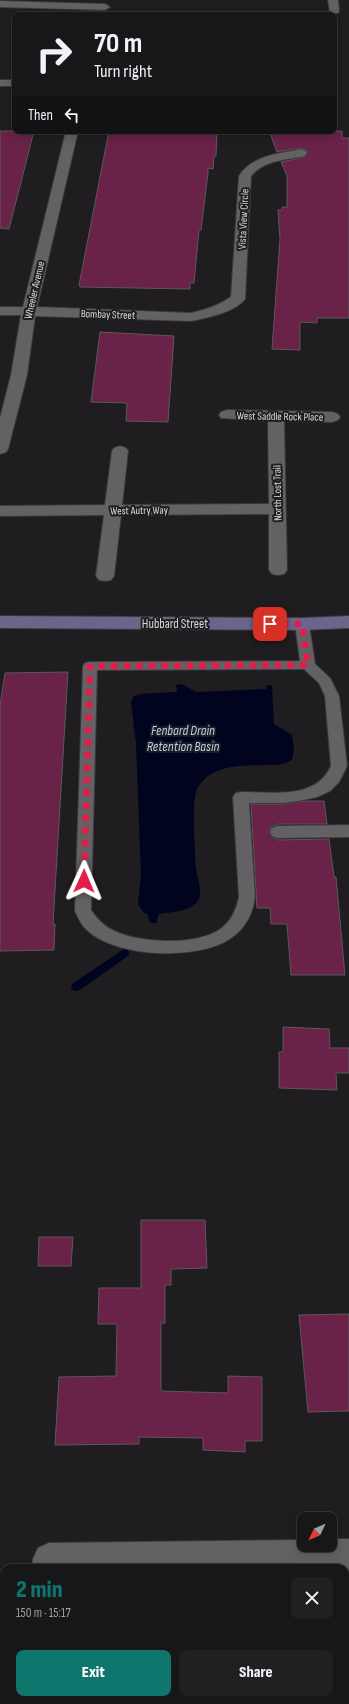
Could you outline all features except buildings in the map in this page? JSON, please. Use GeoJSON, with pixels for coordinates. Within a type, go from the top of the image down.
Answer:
{"type":"FeatureCollection","features":[{"type":"Feature","properties":{"kind":"main road","name":"Hubbard Street"},"geometry":{"type":"LineString","coordinates":[[0,622],[302,624],[349,622]]}},
{"type":"Feature","properties":{"kind":"street"},"geometry":{"type":"LineString","coordinates":[[333,0],[334,11]]}},
{"type":"Feature","properties":{"kind":"street"},"geometry":{"type":"LineString","coordinates":[[0,4],[104,7]]}},
{"type":"Feature","properties":{"kind":"street"},"geometry":{"type":"LineString","coordinates":[[0,83],[12,83]]}},
{"type":"Feature","properties":{"kind":"street","name":"Wheeler Avenue"},"geometry":{"type":"LineString","coordinates":[[0,449],[19,375],[29,311],[71,134]]}},
{"type":"Feature","properties":{"kind":"street","name":"Vista View Circle"},"geometry":{"type":"LineString","coordinates":[[216,311],[238,299],[245,176],[249,170],[262,162],[301,153]]}},
{"type":"Feature","properties":{"kind":"street","name":"Bombay Street"},"geometry":{"type":"LineString","coordinates":[[0,311],[191,317],[216,311]]}},
{"type":"Feature","properties":{"kind":"street","name":"West Saddle Rock Place"},"geometry":{"type":"LineString","coordinates":[[227,415],[332,418]]}},
{"type":"Feature","properties":{"kind":"street","name":"North Lost Trail"},"geometry":{"type":"LineString","coordinates":[[276,416],[278,570]]}},
{"type":"Feature","properties":{"kind":"street"},"geometry":{"type":"LineString","coordinates":[[104,576],[120,451]]}},
{"type":"Feature","properties":{"kind":"street","name":"West Autry Way"},"geometry":{"type":"LineString","coordinates":[[0,511],[278,509]]}},
{"type":"Feature","properties":{"kind":"street"},"geometry":{"type":"LineString","coordinates":[[49,1563],[349,1556]]}},
{"type":"Feature","properties":{"kind":"lane"},"geometry":{"type":"LineString","coordinates":[[302,624],[308,665],[325,681],[332,696],[339,766],[337,774],[324,788],[309,794],[300,796],[241,797],[247,897],[244,913],[234,927],[223,936],[208,942],[190,946],[148,947],[112,938],[91,926],[85,918],[83,911],[90,666],[308,665]]}},
{"type":"Feature","properties":{"kind":"lane"},"geometry":{"type":"LineString","coordinates":[[278,832],[349,831]]}},
{"type":"Feature","properties":{"kind":"water","name":"Fenbard Drain Retention Basin"},"geometry":{"type":"Polygon","coordinates":[[[182,684],[196,692],[266,689],[267,685],[272,685],[274,724],[292,735],[294,750],[292,760],[284,764],[231,767],[212,774],[201,783],[196,792],[194,806],[196,868],[200,886],[199,899],[193,906],[188,908],[159,914],[156,923],[150,923],[148,915],[143,912],[138,904],[141,875],[136,744],[131,702],[133,697],[140,694],[177,692],[176,685],[182,684]]]}},
{"type":"Feature","properties":{"kind":"waterway"},"geometry":{"type":"LineString","coordinates":[[76,987],[124,953]]}},
{"type":"Feature","properties":{"kind":"route"},"geometry":{"type":"LineString","coordinates":[[84,881],[90,666],[308,665],[302,624],[270,624]]}}]}
